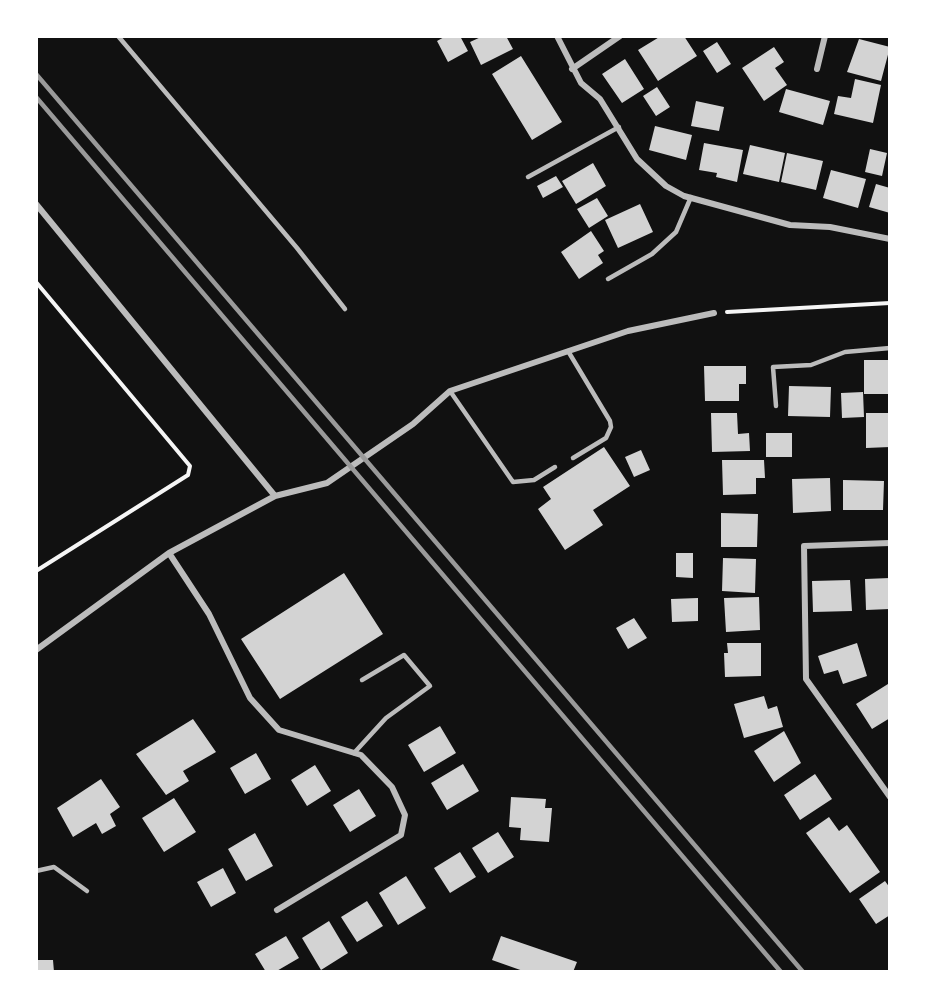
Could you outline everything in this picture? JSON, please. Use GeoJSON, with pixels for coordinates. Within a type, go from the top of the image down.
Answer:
{"type":"FeatureCollection","features":[{"type":"Feature","properties":{"kind":"street"},"geometry":{"type":"LineString","coordinates":[[557,36],[581,83],[600,99],[637,159],[666,186],[691,197],[790,225],[830,227],[890,239]]}},
{"type":"Feature","properties":{"kind":"street"},"geometry":{"type":"LineString","coordinates":[[572,69],[620,36]]}},
{"type":"Feature","properties":{"kind":"street"},"geometry":{"type":"LineString","coordinates":[[817,69],[825,36]]}},
{"type":"Feature","properties":{"kind":"street"},"geometry":{"type":"LineString","coordinates":[[36,204],[275,496]]}},
{"type":"Feature","properties":{"kind":"street"},"geometry":{"type":"LineString","coordinates":[[36,650],[169,553],[275,496],[327,483],[413,424],[450,391],[628,331],[714,313]]}},
{"type":"Feature","properties":{"kind":"street"},"geometry":{"type":"LineString","coordinates":[[890,543],[804,546],[806,679],[890,797]]}},
{"type":"Feature","properties":{"kind":"street"},"geometry":{"type":"LineString","coordinates":[[169,553],[209,614],[250,698],[279,730],[361,755],[392,787],[405,814],[401,835],[277,909]]}},
{"type":"Feature","properties":{"kind":"lane"},"geometry":{"type":"LineString","coordinates":[[118,36],[297,248],[345,309]]}},
{"type":"Feature","properties":{"kind":"lane"},"geometry":{"type":"LineString","coordinates":[[528,177],[619,127]]}},
{"type":"Feature","properties":{"kind":"lane"},"geometry":{"type":"LineString","coordinates":[[608,279],[652,254],[676,232],[691,197]]}},
{"type":"Feature","properties":{"kind":"lane"},"geometry":{"type":"LineString","coordinates":[[776,406],[773,367],[811,366],[845,352],[890,348]]}},
{"type":"Feature","properties":{"kind":"lane"},"geometry":{"type":"LineString","coordinates":[[568,351],[611,427],[606,438],[573,458]]}},
{"type":"Feature","properties":{"kind":"lane"},"geometry":{"type":"LineString","coordinates":[[450,391],[513,482],[534,480],[555,467]]}},
{"type":"Feature","properties":{"kind":"lane"},"geometry":{"type":"LineString","coordinates":[[354,753],[386,718],[430,686],[404,655],[362,680]]}},
{"type":"Feature","properties":{"kind":"lane"},"geometry":{"type":"LineString","coordinates":[[36,871],[54,867],[87,891]]}},
{"type":"Feature","properties":{"kind":"path"},"geometry":{"type":"LineString","coordinates":[[36,282],[190,466],[188,475],[36,571]]}},
{"type":"Feature","properties":{"kind":"path"},"geometry":{"type":"LineString","coordinates":[[714,313],[890,303]]}},
{"type":"Feature","properties":{"kind":"building"},"geometry":{"type":"Polygon","coordinates":[[[446,36],[460,36],[468,51],[448,62],[437,41],[446,36]]]}},
{"type":"Feature","properties":{"kind":"building"},"geometry":{"type":"Polygon","coordinates":[[[483,36],[506,36],[513,49],[481,65],[470,42],[483,36]]]}},
{"type":"Feature","properties":{"kind":"building"},"geometry":{"type":"Polygon","coordinates":[[[661,36],[684,36],[697,56],[658,81],[638,50],[661,36]]]}},
{"type":"Feature","properties":{"kind":"building"},"geometry":{"type":"Polygon","coordinates":[[[859,39],[890,47],[881,81],[847,72],[859,39]]]}},
{"type":"Feature","properties":{"kind":"building"},"geometry":{"type":"Polygon","coordinates":[[[717,42],[731,64],[717,73],[703,51],[717,42]]]}},
{"type":"Feature","properties":{"kind":"building"},"geometry":{"type":"Polygon","coordinates":[[[774,47],[784,62],[775,68],[787,85],[764,101],[742,68],[774,47]]]}},
{"type":"Feature","properties":{"kind":"building"},"geometry":{"type":"Polygon","coordinates":[[[521,56],[562,122],[532,140],[492,74],[521,56]]]}},
{"type":"Feature","properties":{"kind":"building"},"geometry":{"type":"Polygon","coordinates":[[[625,59],[644,89],[622,103],[602,74],[625,59]]]}},
{"type":"Feature","properties":{"kind":"building"},"geometry":{"type":"Polygon","coordinates":[[[855,79],[881,85],[873,123],[834,114],[838,96],[851,98],[855,79]]]}},
{"type":"Feature","properties":{"kind":"building"},"geometry":{"type":"Polygon","coordinates":[[[657,87],[670,107],[656,116],[643,96],[657,87]]]}},
{"type":"Feature","properties":{"kind":"building"},"geometry":{"type":"Polygon","coordinates":[[[786,89],[830,101],[823,125],[779,112],[786,89]]]}},
{"type":"Feature","properties":{"kind":"building"},"geometry":{"type":"Polygon","coordinates":[[[696,101],[724,107],[719,131],[691,126],[696,101]]]}},
{"type":"Feature","properties":{"kind":"building"},"geometry":{"type":"Polygon","coordinates":[[[655,126],[692,135],[686,160],[649,150],[655,126]]]}},
{"type":"Feature","properties":{"kind":"building"},"geometry":{"type":"Polygon","coordinates":[[[704,143],[743,150],[737,182],[716,177],[717,173],[699,170],[704,143]]]}},
{"type":"Feature","properties":{"kind":"building"},"geometry":{"type":"Polygon","coordinates":[[[750,145],[785,153],[779,182],[743,174],[750,145]]]}},
{"type":"Feature","properties":{"kind":"building"},"geometry":{"type":"Polygon","coordinates":[[[870,149],[887,153],[882,176],[865,172],[870,149]]]}},
{"type":"Feature","properties":{"kind":"building"},"geometry":{"type":"Polygon","coordinates":[[[787,153],[823,161],[816,190],[781,182],[787,153]]]}},
{"type":"Feature","properties":{"kind":"building"},"geometry":{"type":"Polygon","coordinates":[[[593,163],[606,186],[576,204],[562,181],[593,163]]]}},
{"type":"Feature","properties":{"kind":"building"},"geometry":{"type":"Polygon","coordinates":[[[831,170],[866,179],[858,208],[823,198],[831,170]]]}},
{"type":"Feature","properties":{"kind":"building"},"geometry":{"type":"Polygon","coordinates":[[[556,176],[563,187],[543,198],[537,186],[556,176]]]}},
{"type":"Feature","properties":{"kind":"building"},"geometry":{"type":"Polygon","coordinates":[[[876,184],[890,188],[890,213],[869,207],[876,184]]]}},
{"type":"Feature","properties":{"kind":"building"},"geometry":{"type":"Polygon","coordinates":[[[597,198],[608,216],[589,228],[577,209],[597,198]]]}},
{"type":"Feature","properties":{"kind":"building"},"geometry":{"type":"Polygon","coordinates":[[[640,204],[653,232],[618,248],[605,220],[640,204]]]}},
{"type":"Feature","properties":{"kind":"building"},"geometry":{"type":"Polygon","coordinates":[[[591,231],[604,251],[598,255],[603,263],[579,279],[561,252],[591,231]]]}},
{"type":"Feature","properties":{"kind":"building"},"geometry":{"type":"Polygon","coordinates":[[[864,360],[889,360],[890,394],[864,394],[864,360]]]}},
{"type":"Feature","properties":{"kind":"building"},"geometry":{"type":"Polygon","coordinates":[[[704,366],[746,366],[746,384],[739,384],[739,401],[705,401],[704,366]]]}},
{"type":"Feature","properties":{"kind":"building"},"geometry":{"type":"Polygon","coordinates":[[[789,386],[831,387],[830,417],[788,416],[789,386]]]}},
{"type":"Feature","properties":{"kind":"building"},"geometry":{"type":"Polygon","coordinates":[[[863,392],[864,417],[842,418],[841,393],[863,392]]]}},
{"type":"Feature","properties":{"kind":"building"},"geometry":{"type":"Polygon","coordinates":[[[711,413],[737,413],[738,434],[749,433],[750,451],[712,452],[711,413]]]}},
{"type":"Feature","properties":{"kind":"building"},"geometry":{"type":"Polygon","coordinates":[[[866,413],[890,413],[890,447],[866,448],[866,413]]]}},
{"type":"Feature","properties":{"kind":"building"},"geometry":{"type":"Polygon","coordinates":[[[766,433],[792,433],[792,457],[766,457],[766,433]]]}},
{"type":"Feature","properties":{"kind":"building"},"geometry":{"type":"Polygon","coordinates":[[[604,447],[630,486],[593,510],[603,525],[565,550],[538,509],[551,499],[543,487],[604,447]]]}},
{"type":"Feature","properties":{"kind":"building"},"geometry":{"type":"Polygon","coordinates":[[[641,450],[650,470],[634,477],[625,457],[641,450]]]}},
{"type":"Feature","properties":{"kind":"building"},"geometry":{"type":"Polygon","coordinates":[[[722,460],[764,460],[765,478],[756,478],[756,494],[723,495],[722,460]]]}},
{"type":"Feature","properties":{"kind":"building"},"geometry":{"type":"Polygon","coordinates":[[[830,478],[831,511],[793,513],[792,479],[830,478]]]}},
{"type":"Feature","properties":{"kind":"building"},"geometry":{"type":"Polygon","coordinates":[[[843,480],[884,481],[883,510],[843,510],[843,480]]]}},
{"type":"Feature","properties":{"kind":"building"},"geometry":{"type":"Polygon","coordinates":[[[721,513],[758,514],[757,547],[721,547],[721,513]]]}},
{"type":"Feature","properties":{"kind":"building"},"geometry":{"type":"Polygon","coordinates":[[[676,553],[693,553],[693,578],[676,577],[676,553]]]}},
{"type":"Feature","properties":{"kind":"building"},"geometry":{"type":"Polygon","coordinates":[[[723,558],[756,559],[755,593],[722,591],[723,558]]]}},
{"type":"Feature","properties":{"kind":"building"},"geometry":{"type":"Polygon","coordinates":[[[344,573],[383,634],[280,699],[241,639],[344,573]]]}},
{"type":"Feature","properties":{"kind":"building"},"geometry":{"type":"Polygon","coordinates":[[[890,578],[890,609],[866,610],[865,579],[890,578]]]}},
{"type":"Feature","properties":{"kind":"building"},"geometry":{"type":"Polygon","coordinates":[[[850,580],[852,611],[813,612],[812,581],[850,580]]]}},
{"type":"Feature","properties":{"kind":"building"},"geometry":{"type":"Polygon","coordinates":[[[759,597],[760,630],[726,632],[724,598],[759,597]]]}},
{"type":"Feature","properties":{"kind":"building"},"geometry":{"type":"Polygon","coordinates":[[[698,598],[698,621],[672,622],[671,599],[698,598]]]}},
{"type":"Feature","properties":{"kind":"building"},"geometry":{"type":"Polygon","coordinates":[[[634,618],[647,638],[628,649],[616,628],[634,618]]]}},
{"type":"Feature","properties":{"kind":"building"},"geometry":{"type":"Polygon","coordinates":[[[727,643],[761,643],[761,676],[725,677],[724,653],[728,653],[727,643]]]}},
{"type":"Feature","properties":{"kind":"building"},"geometry":{"type":"Polygon","coordinates":[[[857,643],[867,676],[843,684],[838,670],[824,674],[818,656],[857,643]]]}},
{"type":"Feature","properties":{"kind":"building"},"geometry":{"type":"Polygon","coordinates":[[[888,684],[890,718],[872,729],[856,704],[888,684]]]}},
{"type":"Feature","properties":{"kind":"building"},"geometry":{"type":"Polygon","coordinates":[[[764,696],[768,709],[777,706],[783,727],[744,738],[734,704],[764,696]]]}},
{"type":"Feature","properties":{"kind":"building"},"geometry":{"type":"Polygon","coordinates":[[[193,719],[216,752],[183,771],[189,781],[166,795],[136,754],[193,719]]]}},
{"type":"Feature","properties":{"kind":"building"},"geometry":{"type":"Polygon","coordinates":[[[440,726],[456,753],[424,772],[408,745],[440,726]]]}},
{"type":"Feature","properties":{"kind":"building"},"geometry":{"type":"Polygon","coordinates":[[[784,731],[801,763],[774,782],[754,751],[784,731]]]}},
{"type":"Feature","properties":{"kind":"building"},"geometry":{"type":"Polygon","coordinates":[[[256,753],[271,779],[245,794],[230,768],[256,753]]]}},
{"type":"Feature","properties":{"kind":"building"},"geometry":{"type":"Polygon","coordinates":[[[463,764],[479,791],[447,810],[431,783],[463,764]]]}},
{"type":"Feature","properties":{"kind":"building"},"geometry":{"type":"Polygon","coordinates":[[[315,765],[331,791],[307,806],[291,780],[315,765]]]}},
{"type":"Feature","properties":{"kind":"building"},"geometry":{"type":"Polygon","coordinates":[[[815,774],[832,799],[800,820],[784,795],[815,774]]]}},
{"type":"Feature","properties":{"kind":"building"},"geometry":{"type":"Polygon","coordinates":[[[101,779],[120,807],[110,814],[116,826],[102,834],[96,823],[73,837],[57,808],[101,779]]]}},
{"type":"Feature","properties":{"kind":"building"},"geometry":{"type":"Polygon","coordinates":[[[359,789],[376,816],[350,832],[333,805],[359,789]]]}},
{"type":"Feature","properties":{"kind":"building"},"geometry":{"type":"Polygon","coordinates":[[[511,797],[546,799],[545,808],[552,808],[549,842],[520,840],[521,828],[509,827],[511,797]]]}},
{"type":"Feature","properties":{"kind":"building"},"geometry":{"type":"Polygon","coordinates":[[[174,798],[196,832],[164,852],[142,818],[174,798]]]}},
{"type":"Feature","properties":{"kind":"building"},"geometry":{"type":"Polygon","coordinates":[[[829,817],[839,831],[847,825],[880,872],[850,893],[806,833],[829,817]]]}},
{"type":"Feature","properties":{"kind":"building"},"geometry":{"type":"Polygon","coordinates":[[[498,832],[514,857],[488,873],[472,848],[498,832]]]}},
{"type":"Feature","properties":{"kind":"building"},"geometry":{"type":"Polygon","coordinates":[[[255,833],[273,866],[246,881],[228,849],[255,833]]]}},
{"type":"Feature","properties":{"kind":"building"},"geometry":{"type":"Polygon","coordinates":[[[460,852],[476,877],[450,893],[434,868],[460,852]]]}},
{"type":"Feature","properties":{"kind":"building"},"geometry":{"type":"Polygon","coordinates":[[[223,868],[236,893],[211,907],[197,882],[223,868]]]}},
{"type":"Feature","properties":{"kind":"building"},"geometry":{"type":"Polygon","coordinates":[[[406,876],[426,908],[398,925],[379,893],[406,876]]]}},
{"type":"Feature","properties":{"kind":"building"},"geometry":{"type":"Polygon","coordinates":[[[885,881],[890,888],[890,915],[876,924],[859,899],[885,881]]]}},
{"type":"Feature","properties":{"kind":"building"},"geometry":{"type":"Polygon","coordinates":[[[367,901],[383,926],[357,942],[341,917],[367,901]]]}},
{"type":"Feature","properties":{"kind":"building"},"geometry":{"type":"Polygon","coordinates":[[[329,921],[348,953],[321,970],[302,938],[329,921]]]}},
{"type":"Feature","properties":{"kind":"building"},"geometry":{"type":"Polygon","coordinates":[[[286,936],[299,958],[275,972],[266,972],[255,954],[286,936]]]}},
{"type":"Feature","properties":{"kind":"building"},"geometry":{"type":"Polygon","coordinates":[[[501,936],[577,962],[573,972],[526,972],[492,960],[501,936]]]}},
{"type":"Feature","properties":{"kind":"building"},"geometry":{"type":"Polygon","coordinates":[[[36,960],[53,960],[54,972],[36,972],[36,960]]]}},
{"type":"Feature","properties":{"kind":"railway"},"geometry":{"type":"LineString","coordinates":[[36,74],[803,972]]}},
{"type":"Feature","properties":{"kind":"railway"},"geometry":{"type":"LineString","coordinates":[[36,97],[781,972]]}}]}
